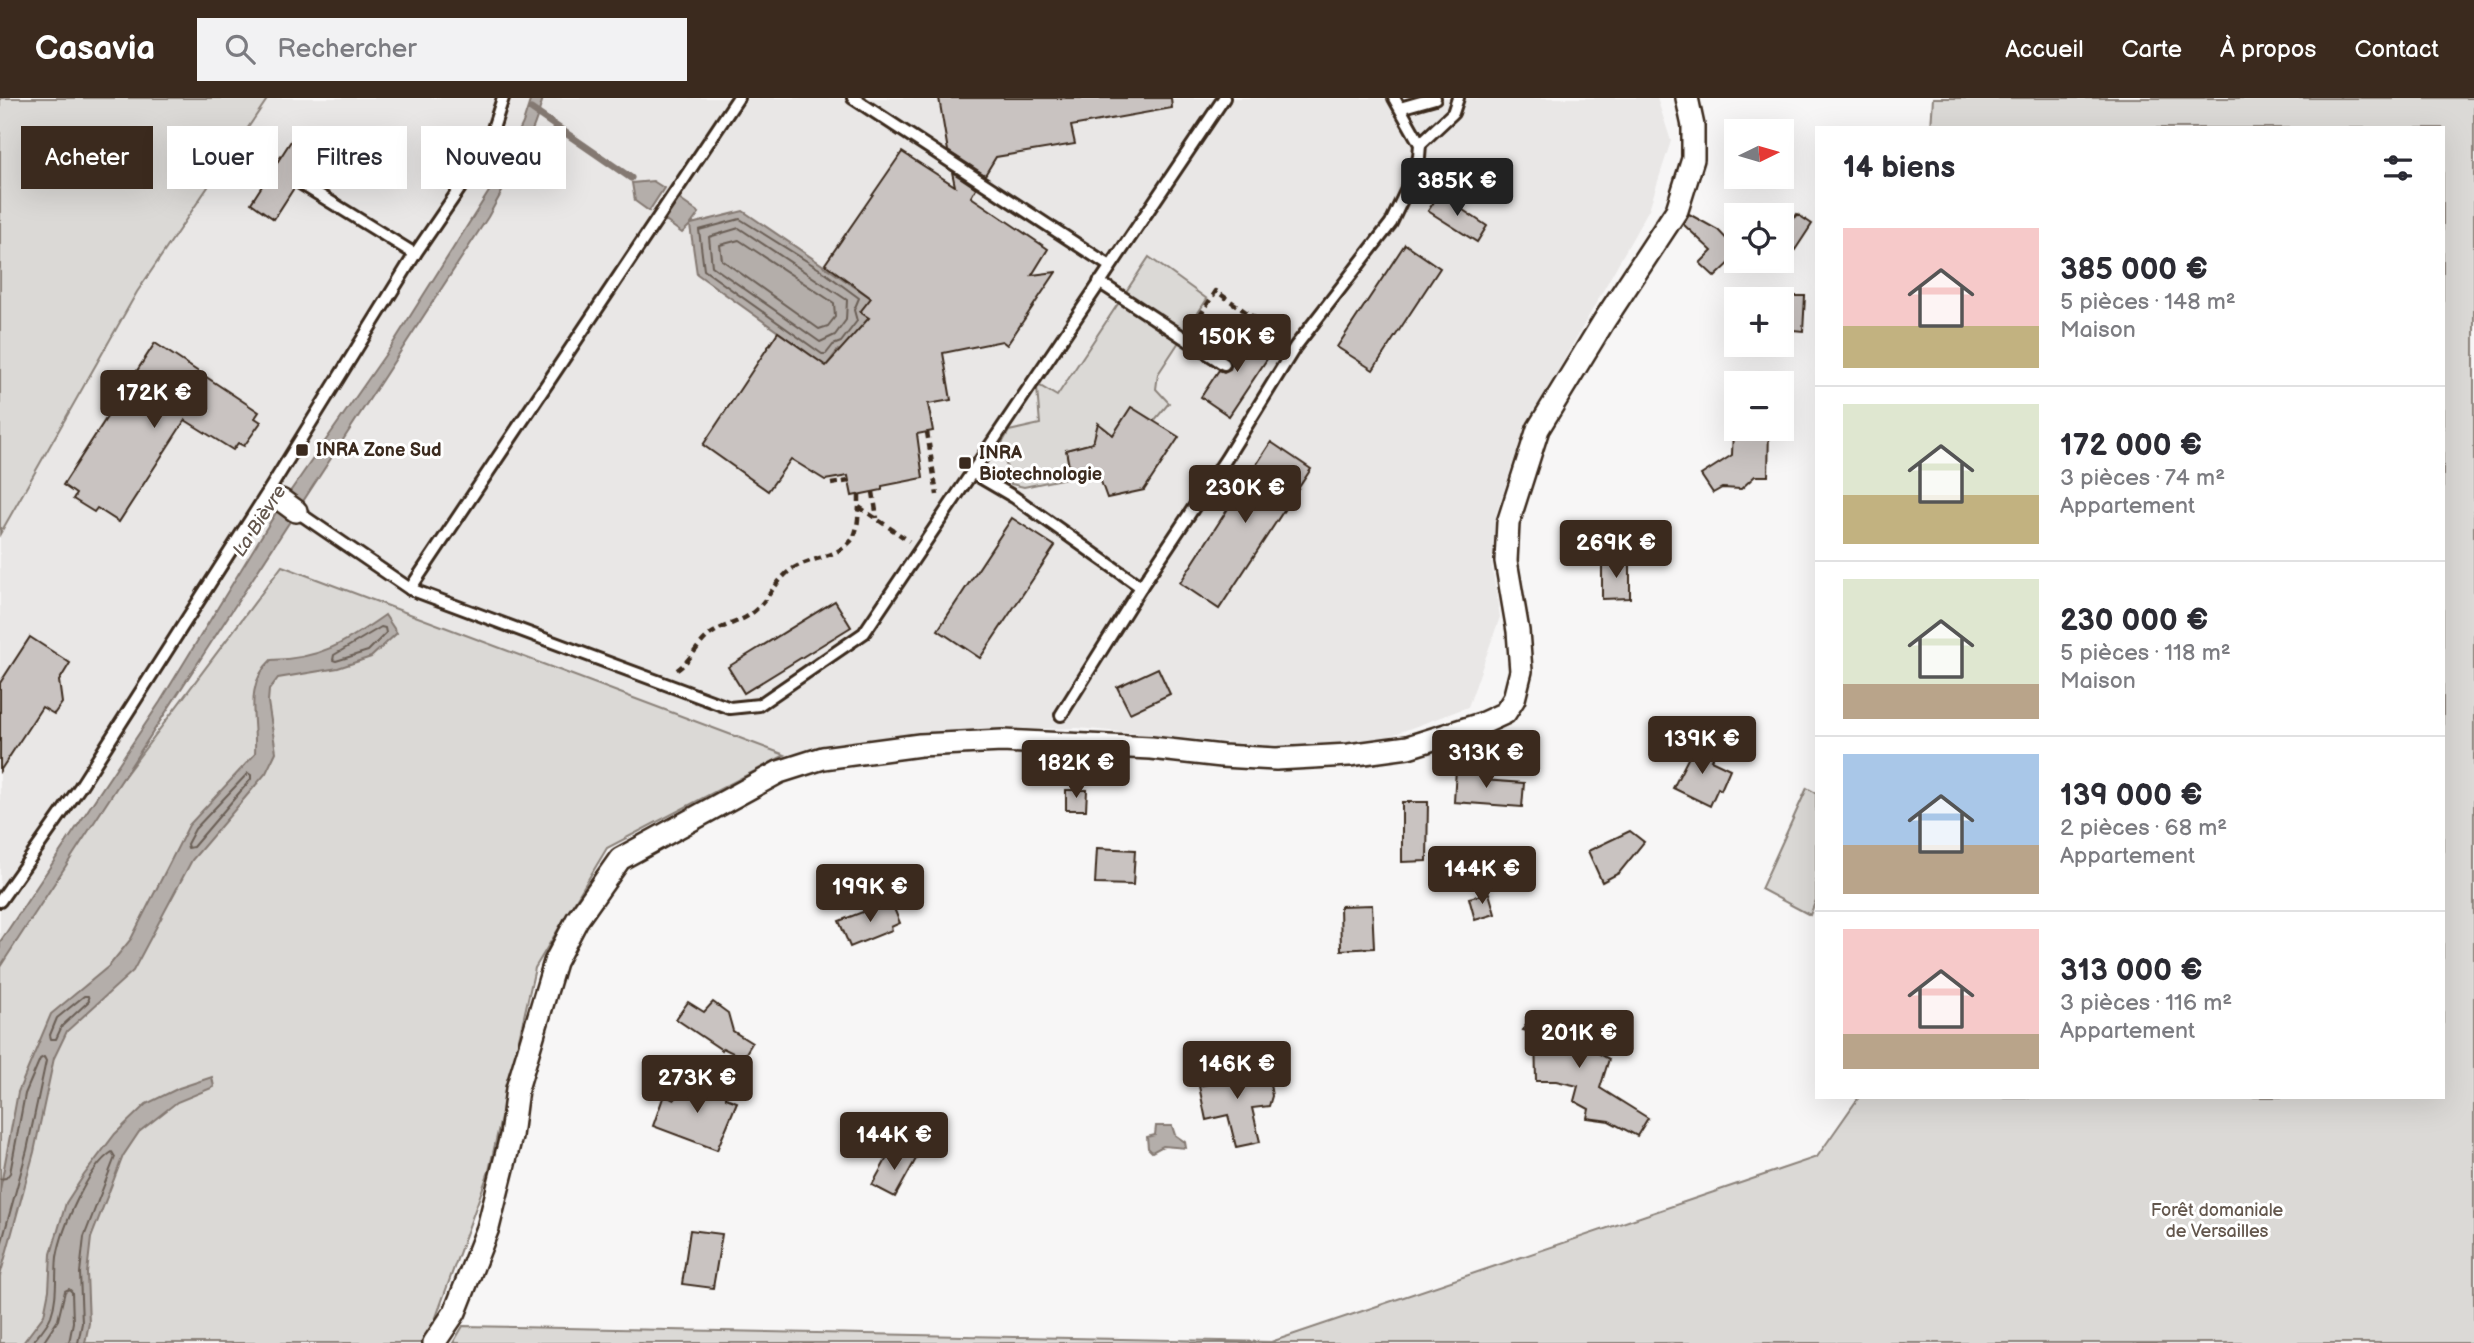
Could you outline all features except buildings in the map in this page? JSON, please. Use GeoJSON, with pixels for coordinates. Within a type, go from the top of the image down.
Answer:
{"type":"FeatureCollection","features":[{"type":"Feature","properties":{"kind":"street"},"geometry":{"type":"LineString","coordinates":[[434,1343],[455,1312],[488,1228],[511,1136],[517,1089],[555,962],[578,920],[620,859],[779,772],[823,758],[920,745],[1002,741],[1151,748],[1263,758],[1349,755],[1408,747],[1481,724],[1505,713],[1514,699],[1521,671],[1518,631],[1506,561],[1508,523],[1538,429],[1604,321],[1677,210],[1693,159],[1693,126],[1687,98]]}},
{"type":"Feature","properties":{"kind":"lane"},"geometry":{"type":"LineString","coordinates":[[0,901],[282,501],[415,254],[486,150],[503,98]]}},
{"type":"Feature","properties":{"kind":"lane"},"geometry":{"type":"LineString","coordinates":[[410,589],[738,98]]}},
{"type":"Feature","properties":{"kind":"lane"},"geometry":{"type":"LineString","coordinates":[[853,98],[1110,265]]}},
{"type":"Feature","properties":{"kind":"lane"},"geometry":{"type":"LineString","coordinates":[[282,501],[410,589],[730,708],[759,705],[864,633],[1224,98]]}},
{"type":"Feature","properties":{"kind":"lane"},"geometry":{"type":"LineString","coordinates":[[1061,715],[1140,587],[1226,459],[1295,346],[1391,223],[1419,158],[1420,144],[1394,98]]}},
{"type":"Feature","properties":{"kind":"lane"},"geometry":{"type":"LineString","coordinates":[[1400,108],[1435,98]]}},
{"type":"Feature","properties":{"kind":"lane"},"geometry":{"type":"LineString","coordinates":[[1420,144],[1453,113],[1458,98]]}},
{"type":"Feature","properties":{"kind":"lane"},"geometry":{"type":"LineString","coordinates":[[310,189],[415,254]]}},
{"type":"Feature","properties":{"kind":"lane"},"geometry":{"type":"LineString","coordinates":[[1100,282],[1224,364]]}},
{"type":"Feature","properties":{"kind":"lane"},"geometry":{"type":"LineString","coordinates":[[974,473],[1014,497],[1140,587]]}},
{"type":"Feature","properties":{"kind":"path"},"geometry":{"type":"LineString","coordinates":[[1184,338],[1216,291],[1295,346]]}},
{"type":"Feature","properties":{"kind":"path"},"geometry":{"type":"LineString","coordinates":[[928,432],[937,496]]}},
{"type":"Feature","properties":{"kind":"path"},"geometry":{"type":"LineString","coordinates":[[831,484],[849,481]]}},
{"type":"Feature","properties":{"kind":"path"},"geometry":{"type":"LineString","coordinates":[[873,492],[877,519]]}},
{"type":"Feature","properties":{"kind":"path"},"geometry":{"type":"LineString","coordinates":[[662,683],[689,660],[713,632],[752,613],[790,570],[849,544],[854,537],[859,495]]}},
{"type":"Feature","properties":{"kind":"path"},"geometry":{"type":"LineString","coordinates":[[859,507],[921,550]]}},
{"type":"Feature","properties":{"kind":"shaded area"},"geometry":{"type":"Polygon","coordinates":[[[268,98],[1657,98],[1671,141],[1649,209],[1523,433],[1496,514],[1492,565],[1500,617],[1468,707],[1376,741],[1267,746],[1078,728],[920,732],[785,755],[282,566],[0,942],[0,534],[137,292],[207,189],[278,189],[278,126],[249,126],[268,98]]]}},
{"type":"Feature","properties":{"kind":"green space"},"geometry":{"type":"Polygon","coordinates":[[[0,98],[268,98],[249,126],[167,126],[167,189],[207,189],[137,292],[0,534],[0,98]]]}},
{"type":"Feature","properties":{"kind":"green space","name":"Forêt domaniale de Versailles"},"geometry":{"type":"Polygon","coordinates":[[[1933,98],[2474,98],[2474,1343],[453,1343],[463,1326],[1271,1342],[1817,1157],[1858,1099],[2445,1099],[2445,126],[1931,126],[1933,98]]]}},
{"type":"Feature","properties":{"kind":"green space"},"geometry":{"type":"Polygon","coordinates":[[[1149,257],[1207,299],[1158,374],[1156,389],[1169,403],[1154,421],[1131,407],[1113,435],[1103,427],[1096,430],[1097,442],[1066,450],[1071,477],[1024,487],[1011,484],[1001,445],[1009,431],[1040,424],[1037,388],[1040,386],[1057,396],[1149,257]]]}},
{"type":"Feature","properties":{"kind":"green space"},"geometry":{"type":"Polygon","coordinates":[[[282,566],[785,755],[607,848],[535,968],[489,1171],[435,1320],[421,1343],[0,1343],[0,942],[282,566]]]}},
{"type":"Feature","properties":{"kind":"green space"},"geometry":{"type":"Polygon","coordinates":[[[1807,788],[1815,792],[1815,902],[1810,915],[1761,889],[1807,788]]]}},
{"type":"Feature","properties":{"kind":"water"},"geometry":{"type":"Polygon","coordinates":[[[531,98],[543,98],[534,126],[522,126],[531,98]]]}},
{"type":"Feature","properties":{"kind":"water"},"geometry":{"type":"Polygon","coordinates":[[[653,181],[664,188],[649,211],[635,201],[632,183],[653,181]]]}},
{"type":"Feature","properties":{"kind":"water"},"geometry":{"type":"Polygon","coordinates":[[[491,189],[503,189],[488,217],[0,967],[0,942],[160,702],[280,506],[390,348],[491,189]]]}},
{"type":"Feature","properties":{"kind":"water"},"geometry":{"type":"Polygon","coordinates":[[[679,199],[699,213],[691,224],[743,211],[871,298],[861,311],[869,318],[849,342],[845,354],[838,350],[826,366],[697,274],[690,225],[682,233],[663,219],[679,199]]]}},
{"type":"Feature","properties":{"kind":"water"},"geometry":{"type":"Polygon","coordinates":[[[385,615],[397,633],[371,657],[338,668],[278,678],[269,690],[268,702],[276,752],[266,773],[192,860],[133,971],[67,1031],[54,1058],[34,1152],[0,1276],[0,1190],[18,1092],[51,1014],[109,966],[131,939],[189,825],[255,754],[254,692],[262,670],[271,660],[304,656],[331,648],[385,615]]]}},
{"type":"Feature","properties":{"kind":"water"},"geometry":{"type":"Polygon","coordinates":[[[212,1077],[214,1087],[177,1102],[139,1132],[123,1156],[91,1238],[87,1273],[89,1323],[85,1343],[23,1343],[44,1315],[49,1290],[51,1254],[66,1203],[84,1175],[115,1134],[146,1104],[179,1088],[212,1077]]]}},
{"type":"Feature","properties":{"kind":"water"},"geometry":{"type":"Polygon","coordinates":[[[1156,1126],[1172,1126],[1175,1135],[1185,1142],[1186,1148],[1163,1146],[1152,1152],[1148,1148],[1147,1137],[1155,1135],[1156,1126]]]}},
{"type":"Feature","properties":{"kind":"waterway"},"geometry":{"type":"LineString","coordinates":[[531,109],[631,178]]}},
{"type":"Feature","properties":{"kind":"place","name":"INRA Zone Sud"},"geometry":{"type":"Point","coordinates":[302,450]}},
{"type":"Feature","properties":{"kind":"place","name":"INRA Biotechnologie"},"geometry":{"type":"Point","coordinates":[965,463]}},
{"type":"Feature","properties":{"kind":"water label","name":"La Bièvre"},"geometry":{"type":"Point","coordinates":[260,521]}}]}
